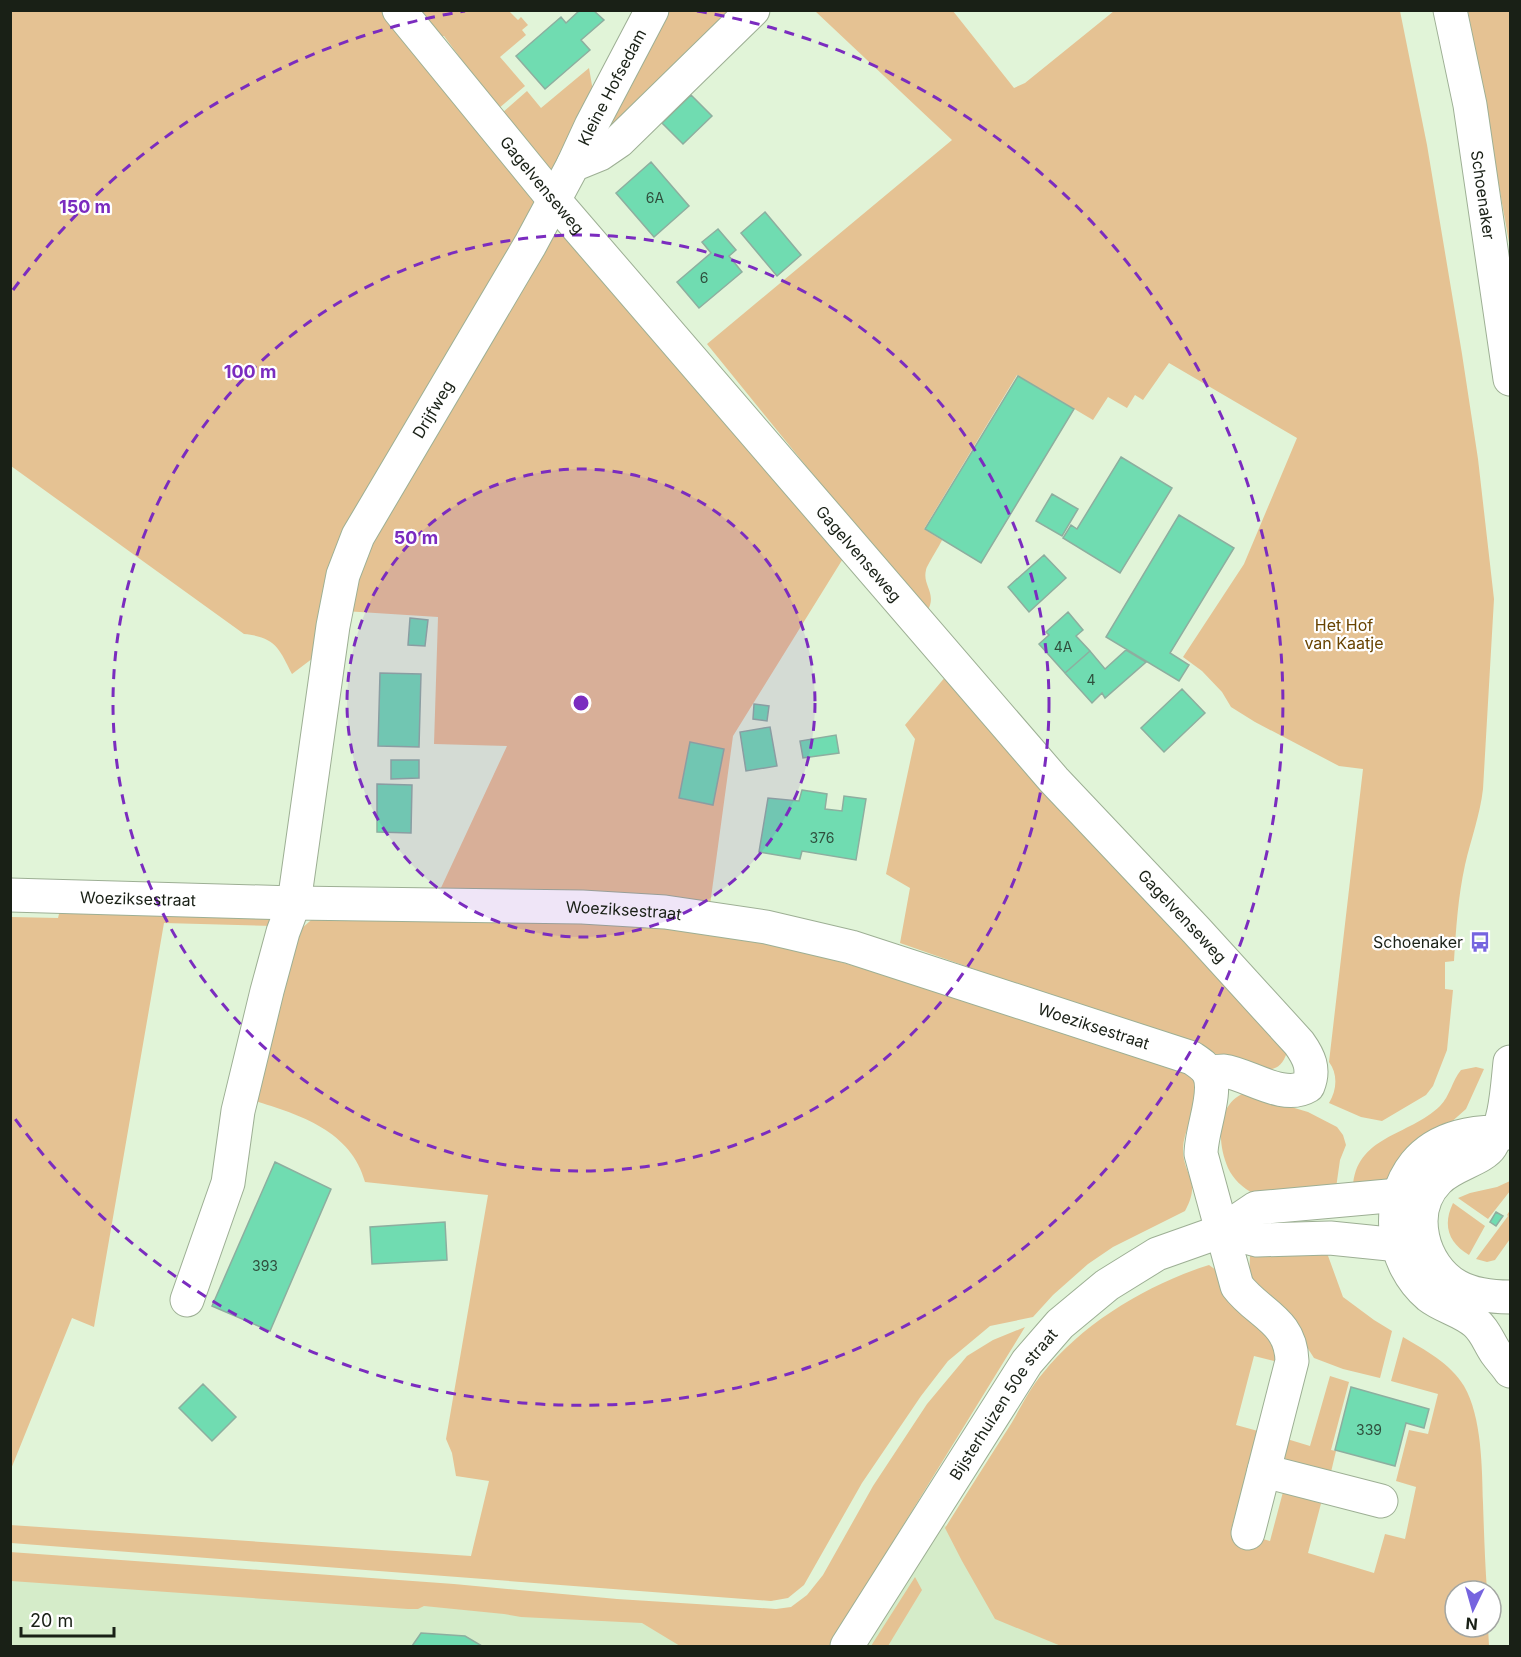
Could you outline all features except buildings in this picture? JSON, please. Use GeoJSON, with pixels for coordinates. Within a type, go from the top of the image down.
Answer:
{"type":"FeatureCollection","features":[{"type":"Feature","properties":{"kind":"street","name":"Gagelvenseweg"},"geometry":{"type":"LineString","coordinates":[[399,10],[555,201],[1054,780],[1299,1043],[1308,1056],[1311,1067],[1308,1086],[1301,1090],[1269,1086],[1223,1071],[1209,1073]]}},
{"type":"Feature","properties":{"kind":"street","name":"Kleine Hofsedam"},"geometry":{"type":"LineString","coordinates":[[573,165],[652,10]]}},
{"type":"Feature","properties":{"kind":"street"},"geometry":{"type":"LineString","coordinates":[[573,165],[600,154],[619,141],[753,10]]}},
{"type":"Feature","properties":{"kind":"street","name":"Schoenaker"},"geometry":{"type":"LineString","coordinates":[[1450,10],[1470,105],[1510,379]]}},
{"type":"Feature","properties":{"kind":"street","name":"Drijfweg"},"geometry":{"type":"LineString","coordinates":[[187,1300],[228,1184],[238,1111],[267,991],[283,932],[294,903],[333,626],[343,575],[367,519],[555,201],[573,165]]}},
{"type":"Feature","properties":{"kind":"street","name":"Woeziksestraat"},"geometry":{"type":"LineString","coordinates":[[10,895],[294,903],[582,907],[665,912],[766,927],[851,947],[1182,1053],[1192,1058],[1209,1073]]}},
{"type":"Feature","properties":{"kind":"street"},"geometry":{"type":"LineString","coordinates":[[1510,1062],[1490,1090],[1496,1133],[1490,1149],[1451,1169],[1437,1180],[1427,1193],[1421,1222],[1412,1247],[1402,1258],[1408,1270],[1427,1294],[1474,1321],[1510,1371]]}},
{"type":"Feature","properties":{"kind":"street"},"geometry":{"type":"LineString","coordinates":[[1209,1073],[1213,1086],[1212,1098],[1201,1138],[1201,1154],[1237,1286],[1250,1302],[1280,1325],[1292,1349],[1292,1361],[1248,1533]]}},
{"type":"Feature","properties":{"kind":"street"},"geometry":{"type":"LineString","coordinates":[[1496,1133],[1461,1135],[1429,1151],[1406,1178],[1395,1212],[1395,1229],[1446,1279],[1472,1293],[1500,1297],[1502,1320],[1510,1343]]}},
{"type":"Feature","properties":{"kind":"street","name":"Bijsterhuizen 50e straat"},"geometry":{"type":"LineString","coordinates":[[847,1647],[1027,1362],[1046,1339],[1089,1299],[1136,1265],[1156,1254],[1222,1231],[1256,1208],[1399,1195]]}},
{"type":"Feature","properties":{"kind":"street"},"geometry":{"type":"LineString","coordinates":[[1222,1231],[1257,1240],[1330,1238],[1412,1247]]}},
{"type":"Feature","properties":{"kind":"street"},"geometry":{"type":"LineString","coordinates":[[1264,1471],[1381,1501]]}},
{"type":"Feature","properties":{"kind":"shaded area"},"geometry":{"type":"Polygon","coordinates":[[[911,1505],[946,1526],[1188,1646],[11,1646],[11,1575],[840,1613],[911,1505]]]}},
{"type":"Feature","properties":{"kind":"green space"},"geometry":{"type":"Polygon","coordinates":[[[11,11],[387,11],[536,200],[531,227],[377,488],[321,652],[292,674],[275,645],[263,638],[244,634],[11,466],[11,11]]]}},
{"type":"Feature","properties":{"kind":"green space"},"geometry":{"type":"Polygon","coordinates":[[[420,11],[509,11],[518,20],[521,17],[528,25],[522,30],[526,35],[500,57],[525,86],[498,109],[444,36],[439,36],[420,11]]]}},
{"type":"Feature","properties":{"kind":"green space"},"geometry":{"type":"Polygon","coordinates":[[[658,11],[746,11],[623,129],[597,134],[658,11]]]}},
{"type":"Feature","properties":{"kind":"green space","name":"Het Hof van Kaatje"},"geometry":{"type":"Polygon","coordinates":[[[815,11],[953,11],[1014,88],[1025,83],[1114,11],[1400,11],[1427,145],[1462,354],[1478,459],[1494,599],[1483,789],[1463,877],[1454,961],[1445,962],[1445,989],[1453,990],[1447,1050],[1433,1086],[1426,1095],[1382,1121],[1361,1117],[1329,1103],[1335,1087],[1334,1072],[1329,1062],[1363,769],[1339,766],[1255,722],[1231,707],[1222,692],[1202,671],[1183,657],[1244,564],[1297,438],[1169,363],[1143,400],[1135,395],[1127,408],[1108,397],[1093,420],[1017,375],[924,529],[942,540],[926,570],[925,576],[931,600],[927,612],[892,580],[815,477],[707,344],[952,140],[815,11]]]}},
{"type":"Feature","properties":{"kind":"green space"},"geometry":{"type":"Polygon","coordinates":[[[1468,11],[1510,11],[1510,248],[1468,11]]]}},
{"type":"Feature","properties":{"kind":"green space"},"geometry":{"type":"Polygon","coordinates":[[[589,68],[594,97],[555,168],[548,173],[502,113],[527,91],[541,108],[589,68]]]}},
{"type":"Feature","properties":{"kind":"green space"},"geometry":{"type":"Polygon","coordinates":[[[560,234],[566,236],[844,557],[733,736],[710,905],[440,890],[507,746],[434,744],[438,617],[344,611],[363,549],[548,236],[560,234]]]}},
{"type":"Feature","properties":{"kind":"green space"},"geometry":{"type":"Polygon","coordinates":[[[946,676],[1287,1052],[1280,1065],[1273,1069],[1259,1069],[900,943],[910,888],[886,874],[915,739],[905,725],[946,676]]]}},
{"type":"Feature","properties":{"kind":"green space"},"geometry":{"type":"Polygon","coordinates":[[[60,910],[278,916],[274,926],[164,923],[94,1327],[72,1318],[11,1469],[11,917],[58,918],[60,910]]]}},
{"type":"Feature","properties":{"kind":"green space"},"geometry":{"type":"Polygon","coordinates":[[[318,914],[515,919],[685,929],[734,937],[792,948],[934,989],[1174,1064],[1192,1079],[1197,1091],[1183,1149],[1192,1185],[1190,1201],[1185,1211],[1113,1247],[1088,1264],[1053,1295],[1033,1317],[990,1326],[948,1361],[921,1396],[862,1483],[804,1585],[788,1598],[771,1601],[11,1543],[10,1525],[471,1556],[489,1481],[456,1476],[452,1453],[446,1439],[488,1195],[365,1182],[358,1164],[334,1136],[302,1117],[248,1099],[301,929],[318,914]]]}},
{"type":"Feature","properties":{"kind":"green space"},"geometry":{"type":"Polygon","coordinates":[[[1476,1067],[1484,1069],[1466,1109],[1387,1179],[1373,1185],[1353,1188],[1356,1171],[1363,1157],[1373,1147],[1440,1106],[1461,1070],[1476,1067]]]}},
{"type":"Feature","properties":{"kind":"green space"},"geometry":{"type":"Polygon","coordinates":[[[1244,1093],[1308,1112],[1337,1127],[1346,1145],[1340,1160],[1336,1188],[1254,1194],[1239,1183],[1230,1172],[1224,1158],[1221,1126],[1228,1106],[1244,1093]]]}},
{"type":"Feature","properties":{"kind":"green space"},"geometry":{"type":"Polygon","coordinates":[[[1510,1181],[1510,1191],[1488,1219],[1458,1198],[1497,1187],[1510,1181]]]}},
{"type":"Feature","properties":{"kind":"green space"},"geometry":{"type":"Polygon","coordinates":[[[1453,1203],[1485,1226],[1469,1255],[1457,1245],[1449,1233],[1448,1219],[1453,1203]]]}},
{"type":"Feature","properties":{"kind":"green space"},"geometry":{"type":"Polygon","coordinates":[[[1510,1210],[1510,1239],[1495,1260],[1487,1262],[1476,1259],[1508,1216],[1510,1210]]]}},
{"type":"Feature","properties":{"kind":"green space"},"geometry":{"type":"Polygon","coordinates":[[[1327,1253],[1343,1297],[1392,1331],[1380,1378],[1343,1369],[1314,1358],[1305,1344],[1249,1282],[1250,1255],[1327,1253]]]}},
{"type":"Feature","properties":{"kind":"green space"},"geometry":{"type":"Polygon","coordinates":[[[1209,1265],[1216,1270],[1274,1340],[1278,1362],[1254,1356],[1236,1425],[1258,1431],[1231,1530],[1270,1541],[1283,1492],[1323,1496],[1308,1553],[1374,1573],[1385,1534],[1405,1539],[1416,1487],[1396,1481],[1409,1430],[1428,1434],[1438,1394],[1391,1381],[1403,1337],[1452,1370],[1470,1398],[1478,1427],[1486,1579],[1443,1579],[1443,1639],[1489,1639],[1489,1646],[1061,1646],[995,1619],[945,1528],[1034,1385],[1059,1355],[1077,1338],[1118,1307],[1186,1273],[1209,1265]]]}},
{"type":"Feature","properties":{"kind":"green space"},"geometry":{"type":"Polygon","coordinates":[[[1025,1327],[829,1646],[680,1646],[642,1623],[521,1617],[424,1606],[418,1609],[408,1609],[11,1581],[10,1552],[454,1584],[617,1599],[776,1609],[791,1607],[807,1595],[823,1575],[873,1486],[927,1404],[967,1356],[993,1340],[1025,1327]]]}},
{"type":"Feature","properties":{"kind":"green space"},"geometry":{"type":"Polygon","coordinates":[[[1330,1376],[1349,1382],[1331,1450],[1336,1451],[1331,1472],[1287,1461],[1284,1457],[1287,1439],[1310,1446],[1330,1376]]]}},
{"type":"Feature","properties":{"kind":"green space"},"geometry":{"type":"Polygon","coordinates":[[[915,1577],[922,1590],[888,1646],[871,1646],[915,1577]]]}},
{"type":"Feature","properties":{"kind":"place","name":"Schoenaker"},"geometry":{"type":"Point","coordinates":[1480,942]}}]}
